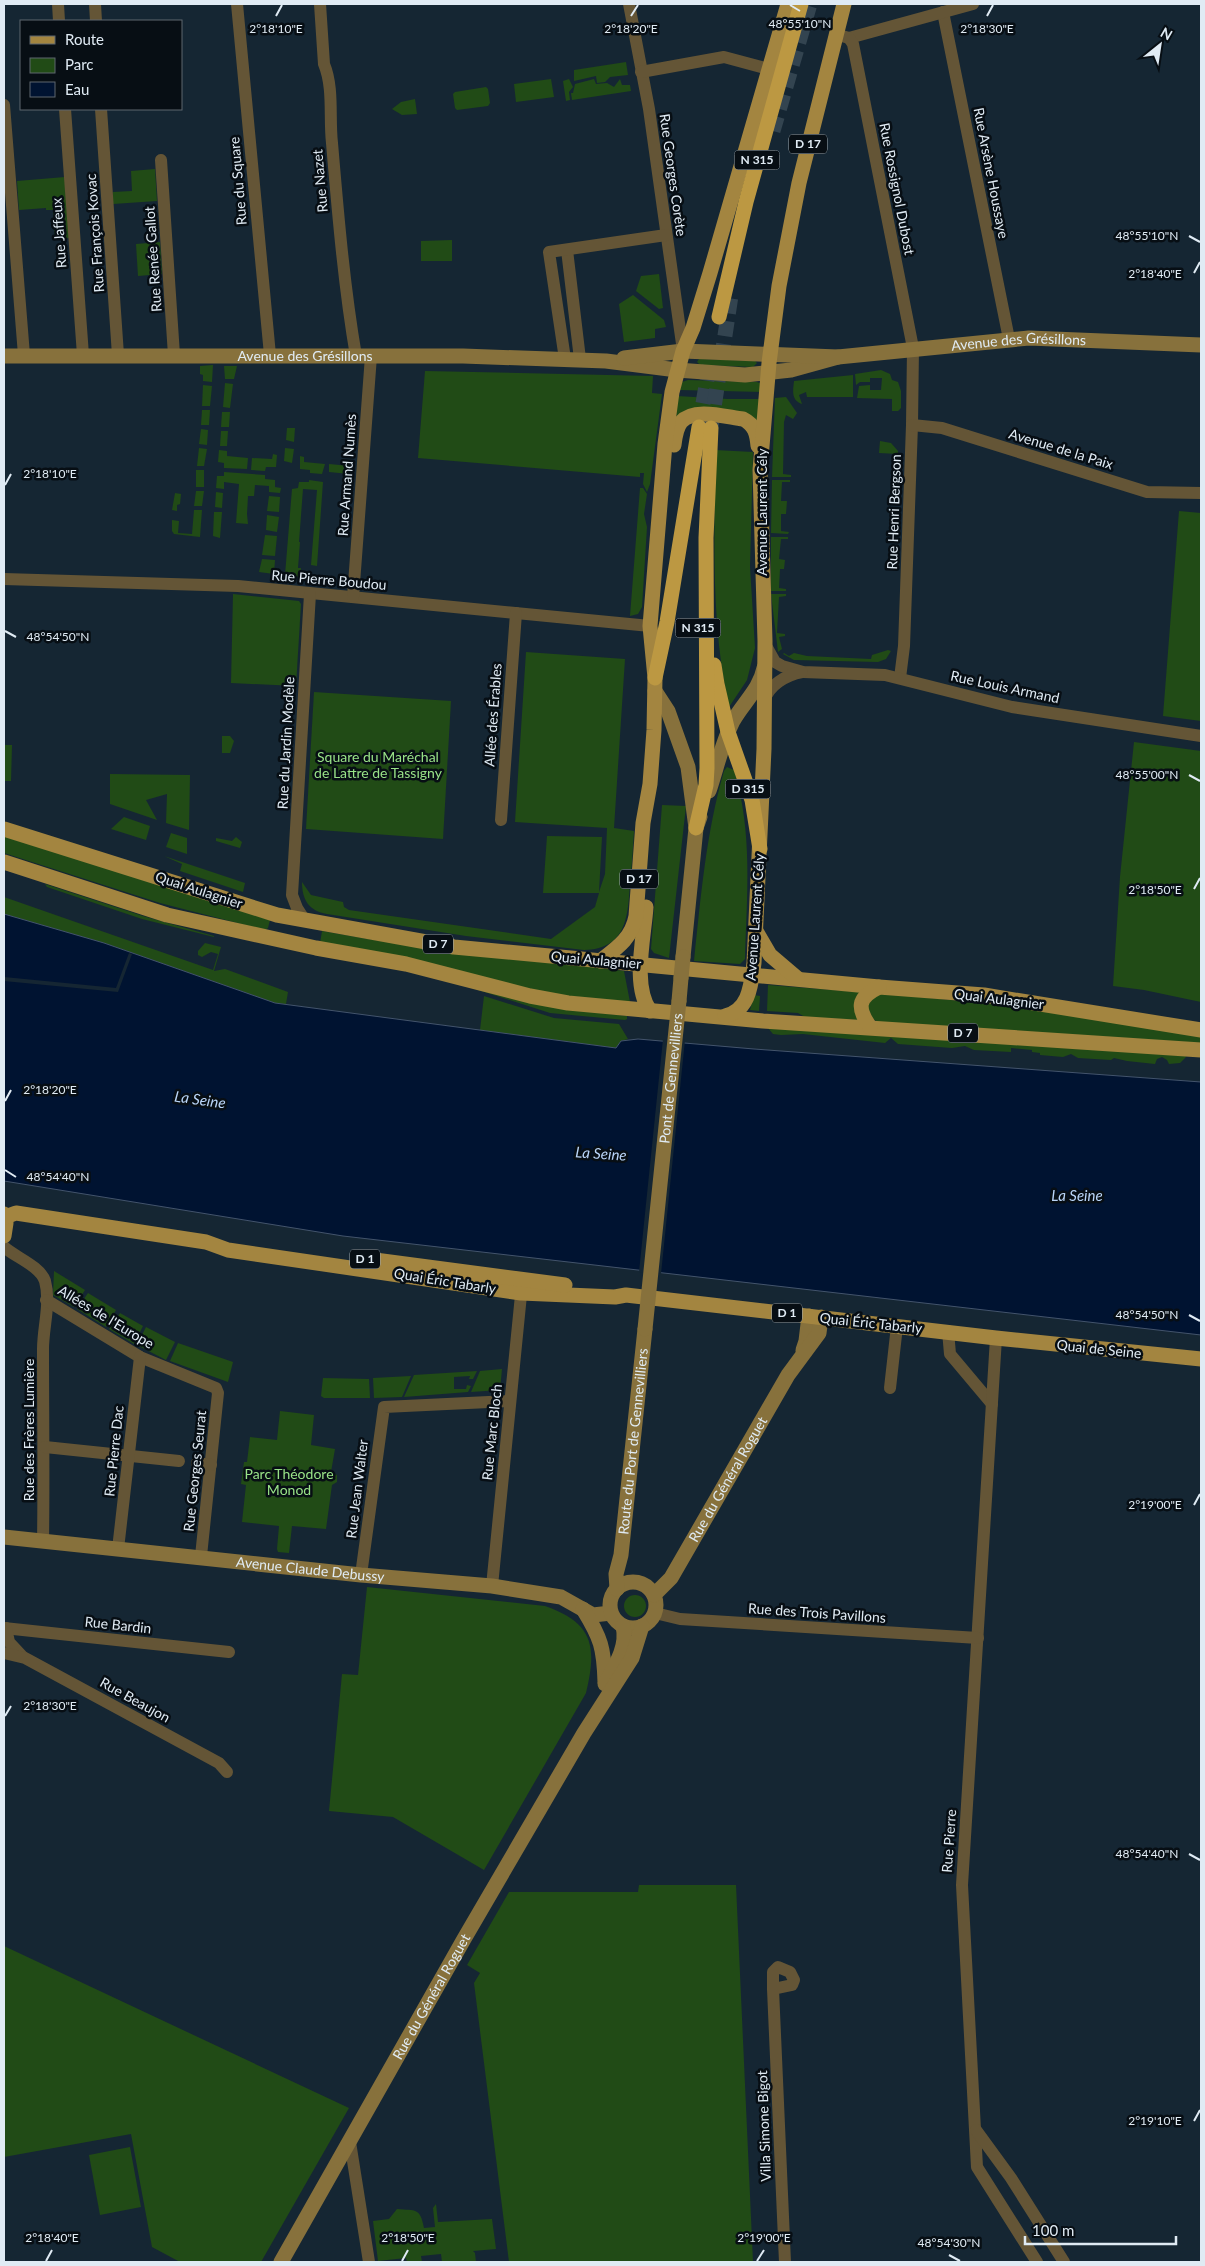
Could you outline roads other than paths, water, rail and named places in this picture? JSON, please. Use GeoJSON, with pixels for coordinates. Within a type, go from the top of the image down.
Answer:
{"type":"FeatureCollection","features":[{"type":"Feature","properties":{"kind":"highway","name":"N 315"},"geometry":{"type":"LineString","coordinates":[[719,317],[746,202],[801,4]]}},
{"type":"Feature","properties":{"kind":"highway","name":"N 315"},"geometry":{"type":"LineString","coordinates":[[696,828],[706,785],[707,768],[707,486],[704,428]]}},
{"type":"Feature","properties":{"kind":"highway","name":"N 315"},"geometry":{"type":"LineString","coordinates":[[696,828],[699,768],[697,532],[704,428]]}},
{"type":"Feature","properties":{"kind":"highway"},"geometry":{"type":"LineString","coordinates":[[655,685],[704,428]]}},
{"type":"Feature","properties":{"kind":"highway"},"geometry":{"type":"LineString","coordinates":[[707,486],[711,538],[712,642],[717,684],[728,732]]}},
{"type":"Feature","properties":{"kind":"highway","name":"D 315"},"geometry":{"type":"LineString","coordinates":[[728,732],[752,800],[760,849]]}},
{"type":"Feature","properties":{"kind":"main road","name":"D 17"},"geometry":{"type":"LineString","coordinates":[[641,965],[652,824],[650,784],[655,685],[650,626],[666,444],[678,370],[683,351],[702,298],[788,4]]}},
{"type":"Feature","properties":{"kind":"main road","name":"Avenue Laurent Cély"},"geometry":{"type":"LineString","coordinates":[[725,1016],[737,1011],[746,1000],[752,974],[756,931],[764,749],[765,641],[760,470],[770,354],[779,286],[791,222],[842,36],[844,4]]}},
{"type":"Feature","properties":{"kind":"main road","name":"Avenue des Grésillons"},"geometry":{"type":"LineString","coordinates":[[4,356],[270,355],[572,359],[745,375],[791,370],[838,357],[1009,339],[1030,338],[1201,345]]}},
{"type":"Feature","properties":{"kind":"main road","name":"Avenue des Grésillons"},"geometry":{"type":"LineString","coordinates":[[606,361],[683,351],[838,357]]}},
{"type":"Feature","properties":{"kind":"main road","name":"D 17"},"geometry":{"type":"LineString","coordinates":[[662,492],[677,428],[688,416],[696,414],[748,422],[756,431],[760,470]]}},
{"type":"Feature","properties":{"kind":"main road","name":"D 17"},"geometry":{"type":"LineString","coordinates":[[696,828],[728,732],[736,715],[758,685],[764,668]]}},
{"type":"Feature","properties":{"kind":"main road"},"geometry":{"type":"LineString","coordinates":[[655,685],[668,710],[688,767],[696,828]]}},
{"type":"Feature","properties":{"kind":"main road","name":"D 17"},"geometry":{"type":"LineString","coordinates":[[600,961],[627,940],[634,925],[643,823],[650,784]]}},
{"type":"Feature","properties":{"kind":"main road","name":"Pont de Gennevilliers"},"geometry":{"type":"LineString","coordinates":[[644,1329],[696,828]]}},
{"type":"Feature","properties":{"kind":"main road","name":"Quai Aulagnier"},"geometry":{"type":"LineString","coordinates":[[4,829],[277,915],[454,947],[879,987],[984,995],[1201,1030]]}},
{"type":"Feature","properties":{"kind":"main road","name":"Quai Aulagnier"},"geometry":{"type":"LineString","coordinates":[[4,862],[167,915],[406,964],[539,998],[568,1003],[763,1021],[1201,1050]]}},
{"type":"Feature","properties":{"kind":"main road"},"geometry":{"type":"LineString","coordinates":[[277,915],[274,934],[288,941],[300,938],[304,919]]}},
{"type":"Feature","properties":{"kind":"main road"},"geometry":{"type":"LineString","coordinates":[[756,931],[770,955],[797,978]]}},
{"type":"Feature","properties":{"kind":"main road"},"geometry":{"type":"LineString","coordinates":[[641,965],[642,990],[650,1011]]}},
{"type":"Feature","properties":{"kind":"main road"},"geometry":{"type":"LineString","coordinates":[[870,1027],[862,1015],[861,1004],[868,993],[879,987]]}},
{"type":"Feature","properties":{"kind":"main road","name":"Quai Éric Tabarly"},"geometry":{"type":"LineString","coordinates":[[4,1216],[16,1214],[206,1242],[228,1250],[522,1287],[615,1296],[626,1295],[996,1338]]}},
{"type":"Feature","properties":{"kind":"main road"},"geometry":{"type":"LineString","coordinates":[[4,1216],[6,1229],[4,1236]]}},
{"type":"Feature","properties":{"kind":"main road","name":"Quai Éric Tabarly"},"geometry":{"type":"LineString","coordinates":[[206,1242],[229,1240],[267,1245],[522,1287]]}},
{"type":"Feature","properties":{"kind":"main road","name":"Rue du Général Roguet"},"geometry":{"type":"LineString","coordinates":[[654,1596],[671,1578],[798,1361],[819,1333],[815,1317]]}},
{"type":"Feature","properties":{"kind":"main road","name":"Route du Port de Gennevilliers"},"geometry":{"type":"LineString","coordinates":[[617,1589],[616,1574],[621,1555],[644,1329]]}},
{"type":"Feature","properties":{"kind":"main road","name":"Quai de Seine"},"geometry":{"type":"LineString","coordinates":[[996,1338],[1201,1359]]}},
{"type":"Feature","properties":{"kind":"main road","name":"Avenue Claude Debussy"},"geometry":{"type":"LineString","coordinates":[[4,1537],[201,1556],[362,1575],[492,1586],[561,1596],[593,1615],[611,1613]]}},
{"type":"Feature","properties":{"kind":"main road","name":"Route du Port de Gennevilliers"},"geometry":{"type":"LineString","coordinates":[[621,1555],[631,1582]]}},
{"type":"Feature","properties":{"kind":"main road"},"geometry":{"type":"LineString","coordinates":[[631,1582],[645,1585],[654,1596],[656,1604],[655,1613],[642,1626],[633,1628],[623,1626],[611,1613],[610,1601],[617,1589],[631,1582]]}},
{"type":"Feature","properties":{"kind":"main road"},"geometry":{"type":"LineString","coordinates":[[583,1609],[595,1628],[603,1650],[605,1684]]}},
{"type":"Feature","properties":{"kind":"main road","name":"Rue du Général Roguet"},"geometry":{"type":"LineString","coordinates":[[584,1733],[605,1684],[621,1653],[626,1636],[623,1626]]}},
{"type":"Feature","properties":{"kind":"main road","name":"Rue du Général Roguet"},"geometry":{"type":"LineString","coordinates":[[280,2262],[584,1733],[632,1658],[642,1626]]}},
{"type":"Feature","properties":{"kind":"street"},"geometry":{"type":"LineString","coordinates":[[58,4],[59,20]]}},
{"type":"Feature","properties":{"kind":"street"},"geometry":{"type":"LineString","coordinates":[[95,4],[96,20]]}},
{"type":"Feature","properties":{"kind":"street","name":"Rue du Square"},"geometry":{"type":"LineString","coordinates":[[237,4],[270,355]]}},
{"type":"Feature","properties":{"kind":"street","name":"Rue Nazet"},"geometry":{"type":"LineString","coordinates":[[320,4],[324,64],[327,72],[330,101],[330,129],[356,356]]}},
{"type":"Feature","properties":{"kind":"street","name":"Rue Georges Corète"},"geometry":{"type":"LineString","coordinates":[[629,4],[649,109],[683,351]]}},
{"type":"Feature","properties":{"kind":"street"},"geometry":{"type":"LineString","coordinates":[[842,36],[973,4]]}},
{"type":"Feature","properties":{"kind":"street","name":"Rue Arsène Houssaye"},"geometry":{"type":"LineString","coordinates":[[943,12],[1009,339]]}},
{"type":"Feature","properties":{"kind":"street","name":"Rue Rossignol Dubost"},"geometry":{"type":"LineString","coordinates":[[842,36],[853,44],[913,348]]}},
{"type":"Feature","properties":{"kind":"street"},"geometry":{"type":"LineString","coordinates":[[641,72],[724,57],[769,69]]}},
{"type":"Feature","properties":{"kind":"street"},"geometry":{"type":"LineString","coordinates":[[4,106],[24,355]]}},
{"type":"Feature","properties":{"kind":"street","name":"Rue Jaffeux"},"geometry":{"type":"LineString","coordinates":[[65,110],[83,355]]}},
{"type":"Feature","properties":{"kind":"street","name":"Rue François Kovac"},"geometry":{"type":"LineString","coordinates":[[101,110],[118,355]]}},
{"type":"Feature","properties":{"kind":"street","name":"Rue Renée Gallot"},"geometry":{"type":"LineString","coordinates":[[161,160],[174,355]]}},
{"type":"Feature","properties":{"kind":"street"},"geometry":{"type":"LineString","coordinates":[[572,359],[549,252],[666,235]]}},
{"type":"Feature","properties":{"kind":"street"},"geometry":{"type":"LineString","coordinates":[[567,250],[572,359]]}},
{"type":"Feature","properties":{"kind":"street","name":"Rue Henri Bergson"},"geometry":{"type":"LineString","coordinates":[[900,678],[904,646],[913,348]]}},
{"type":"Feature","properties":{"kind":"street","name":"Rue Armand Numès"},"geometry":{"type":"LineString","coordinates":[[353,597],[371,356]]}},
{"type":"Feature","properties":{"kind":"street","name":"Avenue de la Paix"},"geometry":{"type":"LineString","coordinates":[[912,425],[942,428],[1147,492],[1201,493]]}},
{"type":"Feature","properties":{"kind":"street","name":"Rue Pierre Boudou"},"geometry":{"type":"LineString","coordinates":[[4,579],[206,584],[650,626]]}},
{"type":"Feature","properties":{"kind":"street","name":"Rue du Jardin Modèle"},"geometry":{"type":"LineString","coordinates":[[304,919],[296,908],[292,895],[310,594]]}},
{"type":"Feature","properties":{"kind":"street","name":"Allée des Érables"},"geometry":{"type":"LineString","coordinates":[[501,820],[516,613]]}},
{"type":"Feature","properties":{"kind":"street","name":"Rue Louis Armand"},"geometry":{"type":"LineString","coordinates":[[765,641],[768,652],[775,662],[803,672],[885,675],[1012,707],[1201,736]]}},
{"type":"Feature","properties":{"kind":"street","name":"Rue Louis Armand"},"geometry":{"type":"LineString","coordinates":[[764,701],[768,692],[777,684],[792,675],[803,672]]}},
{"type":"Feature","properties":{"kind":"street"},"geometry":{"type":"LineString","coordinates":[[277,915],[286,907],[292,895]]}},
{"type":"Feature","properties":{"kind":"street","name":"Allées de l'Europe"},"geometry":{"type":"LineString","coordinates":[[4,1247],[41,1274],[45,1281],[46,1300],[140,1356],[216,1388]]}},
{"type":"Feature","properties":{"kind":"street","name":"Rue Marc Bloch"},"geometry":{"type":"LineString","coordinates":[[492,1586],[522,1287]]}},
{"type":"Feature","properties":{"kind":"street","name":"Rue des Frères Lumière"},"geometry":{"type":"LineString","coordinates":[[43,1541],[45,1447],[43,1346],[47,1319],[46,1300]]}},
{"type":"Feature","properties":{"kind":"street"},"geometry":{"type":"LineString","coordinates":[[47,1319],[62,1310]]}},
{"type":"Feature","properties":{"kind":"street"},"geometry":{"type":"LineString","coordinates":[[890,1388],[897,1326]]}},
{"type":"Feature","properties":{"kind":"street"},"geometry":{"type":"LineString","coordinates":[[948,1331],[950,1354],[992,1404]]}},
{"type":"Feature","properties":{"kind":"street","name":"Rue Pierre"},"geometry":{"type":"LineString","coordinates":[[996,1338],[962,1884],[977,2167],[1037,2262]]}},
{"type":"Feature","properties":{"kind":"street","name":"Rue Pierre Dac"},"geometry":{"type":"LineString","coordinates":[[118,1549],[140,1356]]}},
{"type":"Feature","properties":{"kind":"street","name":"Rue Georges Seurat"},"geometry":{"type":"LineString","coordinates":[[201,1556],[218,1393],[216,1388]]}},
{"type":"Feature","properties":{"kind":"street","name":"Rue Jean Walter"},"geometry":{"type":"LineString","coordinates":[[362,1575],[384,1407],[510,1401]]}},
{"type":"Feature","properties":{"kind":"street"},"geometry":{"type":"LineString","coordinates":[[45,1447],[179,1461]]}},
{"type":"Feature","properties":{"kind":"street"},"geometry":{"type":"LineString","coordinates":[[197,1463],[211,1465]]}},
{"type":"Feature","properties":{"kind":"street","name":"Rue des Trois Pavillons"},"geometry":{"type":"LineString","coordinates":[[655,1613],[680,1619],[978,1638]]}},
{"type":"Feature","properties":{"kind":"street","name":"Rue Bardin"},"geometry":{"type":"LineString","coordinates":[[4,1630],[229,1652]]}},
{"type":"Feature","properties":{"kind":"street","name":"Rue Beaujon"},"geometry":{"type":"LineString","coordinates":[[4,1630],[9,1642],[25,1658]]}},
{"type":"Feature","properties":{"kind":"street","name":"Rue Beaujon"},"geometry":{"type":"LineString","coordinates":[[4,1653],[25,1658],[219,1763],[227,1772]]}},
{"type":"Feature","properties":{"kind":"street","name":"Villa Simone Bigot"},"geometry":{"type":"LineString","coordinates":[[774,1989],[785,2262]]}},
{"type":"Feature","properties":{"kind":"street"},"geometry":{"type":"LineString","coordinates":[[976,2130],[1011,2178],[1064,2262]]}},
{"type":"Feature","properties":{"kind":"street"},"geometry":{"type":"LineString","coordinates":[[350,2142],[369,2262]]}},
{"type":"Feature","properties":{"kind":"water","name":"La Seine"},"geometry":{"type":"Polygon","coordinates":[[[4,914],[104,943],[275,1003],[616,1048],[621,1041],[638,1039],[1201,1082],[1201,1335],[343,1236],[4,1181],[4,914]]]}},
{"type":"Feature","properties":{"kind":"tunnel"},"geometry":{"type":"LineString","coordinates":[[773,131],[810,4]]}},
{"type":"Feature","properties":{"kind":"tunnel"},"geometry":{"type":"LineString","coordinates":[[711,427],[731,296]]}},
{"type":"Feature","properties":{"kind":"tunnel"},"geometry":{"type":"LineString","coordinates":[[699,426],[710,363]]}},
{"type":"Feature","properties":{"kind":"park label","name":"Square du Maréchal de Lattre de Tassigny"},"geometry":{"type":"Point","coordinates":[378,766]}},
{"type":"Feature","properties":{"kind":"park label","name":"Parc Théodore Monod"},"geometry":{"type":"Point","coordinates":[289,1482]}}]}
